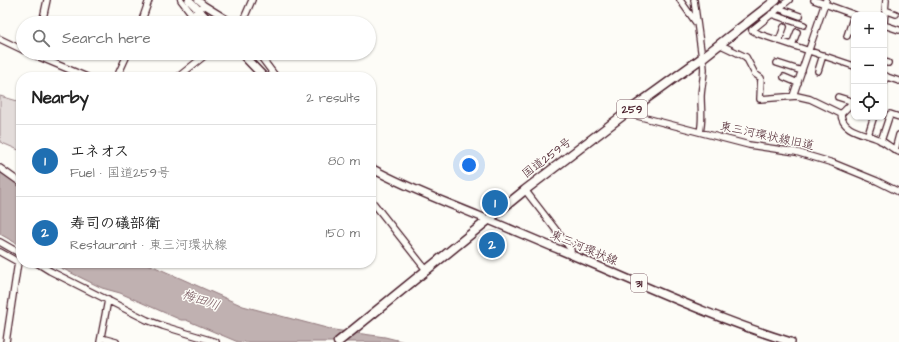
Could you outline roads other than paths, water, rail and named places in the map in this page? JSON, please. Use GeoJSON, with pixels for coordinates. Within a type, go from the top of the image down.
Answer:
{"type":"FeatureCollection","features":[{"type":"Feature","properties":{"kind":"highway","name":"国道259号"},"geometry":{"type":"LineString","coordinates":[[338,342],[525,190],[775,2]]}},
{"type":"Feature","properties":{"kind":"main road"},"geometry":{"type":"LineString","coordinates":[[189,0],[201,8],[206,16]]}},
{"type":"Feature","properties":{"kind":"main road"},"geometry":{"type":"LineString","coordinates":[[247,60],[258,72]]}},
{"type":"Feature","properties":{"kind":"main road","name":"東三河環状線"},"geometry":{"type":"LineString","coordinates":[[376,171],[390,179],[571,254],[703,311],[764,334],[791,342]]}},
{"type":"Feature","properties":{"kind":"street"},"geometry":{"type":"LineString","coordinates":[[44,16],[47,0]]}},
{"type":"Feature","properties":{"kind":"street"},"geometry":{"type":"LineString","coordinates":[[143,16],[149,0]]}},
{"type":"Feature","properties":{"kind":"street"},"geometry":{"type":"LineString","coordinates":[[181,0],[191,13],[195,14],[201,8]]}},
{"type":"Feature","properties":{"kind":"street"},"geometry":{"type":"LineString","coordinates":[[198,0],[201,8],[218,16]]}},
{"type":"Feature","properties":{"kind":"street"},"geometry":{"type":"LineString","coordinates":[[245,16],[252,0]]}},
{"type":"Feature","properties":{"kind":"street"},"geometry":{"type":"LineString","coordinates":[[680,0],[698,26]]}},
{"type":"Feature","properties":{"kind":"street"},"geometry":{"type":"LineString","coordinates":[[694,0],[704,74],[701,96],[702,122],[700,132]]}},
{"type":"Feature","properties":{"kind":"street"},"geometry":{"type":"LineString","coordinates":[[775,2],[789,0]]}},
{"type":"Feature","properties":{"kind":"street"},"geometry":{"type":"LineString","coordinates":[[814,0],[825,2],[851,14]]}},
{"type":"Feature","properties":{"kind":"street"},"geometry":{"type":"LineString","coordinates":[[886,0],[885,10],[896,14]]}},
{"type":"Feature","properties":{"kind":"street"},"geometry":{"type":"LineString","coordinates":[[775,2],[771,14],[752,30],[759,34],[851,65]]}},
{"type":"Feature","properties":{"kind":"street"},"geometry":{"type":"LineString","coordinates":[[775,2],[800,16]]}},
{"type":"Feature","properties":{"kind":"street"},"geometry":{"type":"LineString","coordinates":[[793,96],[825,2]]}},
{"type":"Feature","properties":{"kind":"street"},"geometry":{"type":"LineString","coordinates":[[771,14],[804,25]]}},
{"type":"Feature","properties":{"kind":"street"},"geometry":{"type":"LineString","coordinates":[[846,36],[851,23]]}},
{"type":"Feature","properties":{"kind":"street"},"geometry":{"type":"LineString","coordinates":[[887,26],[899,30]]}},
{"type":"Feature","properties":{"kind":"street"},"geometry":{"type":"LineString","coordinates":[[779,41],[784,27]]}},
{"type":"Feature","properties":{"kind":"street"},"geometry":{"type":"LineString","coordinates":[[792,45],[797,32]]}},
{"type":"Feature","properties":{"kind":"street"},"geometry":{"type":"LineString","coordinates":[[0,39],[16,47]]}},
{"type":"Feature","properties":{"kind":"street"},"geometry":{"type":"LineString","coordinates":[[721,42],[723,46],[747,58],[755,74],[760,78],[760,99],[793,96],[810,98],[841,114],[841,117],[850,128],[881,140],[897,151],[899,136]]}},
{"type":"Feature","properties":{"kind":"street"},"geometry":{"type":"LineString","coordinates":[[818,71],[823,56]]}},
{"type":"Feature","properties":{"kind":"street"},"geometry":{"type":"LineString","coordinates":[[47,60],[75,72]]}},
{"type":"Feature","properties":{"kind":"street"},"geometry":{"type":"LineString","coordinates":[[119,72],[125,60]]}},
{"type":"Feature","properties":{"kind":"street"},"geometry":{"type":"LineString","coordinates":[[184,72],[199,60]]}},
{"type":"Feature","properties":{"kind":"street"},"geometry":{"type":"LineString","coordinates":[[263,60],[272,72]]}},
{"type":"Feature","properties":{"kind":"street"},"geometry":{"type":"LineString","coordinates":[[777,63],[802,71]]}},
{"type":"Feature","properties":{"kind":"street"},"geometry":{"type":"LineString","coordinates":[[784,77],[798,83]]}},
{"type":"Feature","properties":{"kind":"street"},"geometry":{"type":"LineString","coordinates":[[887,77],[899,81]]}},
{"type":"Feature","properties":{"kind":"street"},"geometry":{"type":"LineString","coordinates":[[838,97],[851,101]]}},
{"type":"Feature","properties":{"kind":"street"},"geometry":{"type":"LineString","coordinates":[[841,114],[851,105]]}},
{"type":"Feature","properties":{"kind":"street","name":"東三河環状線旧道"},"geometry":{"type":"LineString","coordinates":[[626,113],[749,145],[796,152],[833,163],[877,181],[899,192]]}},
{"type":"Feature","properties":{"kind":"street"},"geometry":{"type":"LineString","coordinates":[[881,140],[890,114],[899,117]]}},
{"type":"Feature","properties":{"kind":"street"},"geometry":{"type":"LineString","coordinates":[[868,135],[873,120]]}},
{"type":"Feature","properties":{"kind":"street"},"geometry":{"type":"LineString","coordinates":[[0,168],[16,179]]}},
{"type":"Feature","properties":{"kind":"street"},"geometry":{"type":"LineString","coordinates":[[525,190],[566,243],[571,254]]}},
{"type":"Feature","properties":{"kind":"street"},"geometry":{"type":"LineString","coordinates":[[376,206],[427,271]]}},
{"type":"Feature","properties":{"kind":"street"},"geometry":{"type":"LineString","coordinates":[[0,242],[16,251]]}},
{"type":"Feature","properties":{"kind":"street"},"geometry":{"type":"LineString","coordinates":[[0,252],[16,261]]}},
{"type":"Feature","properties":{"kind":"street"},"geometry":{"type":"LineString","coordinates":[[6,342],[17,268]]}},
{"type":"Feature","properties":{"kind":"street"},"geometry":{"type":"LineString","coordinates":[[45,268],[147,320],[216,342]]}},
{"type":"Feature","properties":{"kind":"street"},"geometry":{"type":"LineString","coordinates":[[108,300],[100,340],[116,342]]}},
{"type":"Feature","properties":{"kind":"water"},"geometry":{"type":"Polygon","coordinates":[[[0,172],[16,183],[16,243],[0,234],[0,172]]]}},
{"type":"Feature","properties":{"kind":"water","name":"梅田川"},"geometry":{"type":"Polygon","coordinates":[[[61,268],[157,268],[243,306],[334,330],[385,337],[405,342],[238,342],[186,320],[181,320],[120,293],[102,288],[61,268]]]}},
{"type":"Feature","properties":{"kind":"place","name":"エネオス"},"geometry":{"type":"Point","coordinates":[495,203]}},
{"type":"Feature","properties":{"kind":"place","name":"寿司の礒部衛"},"geometry":{"type":"Point","coordinates":[492,245]}}]}
